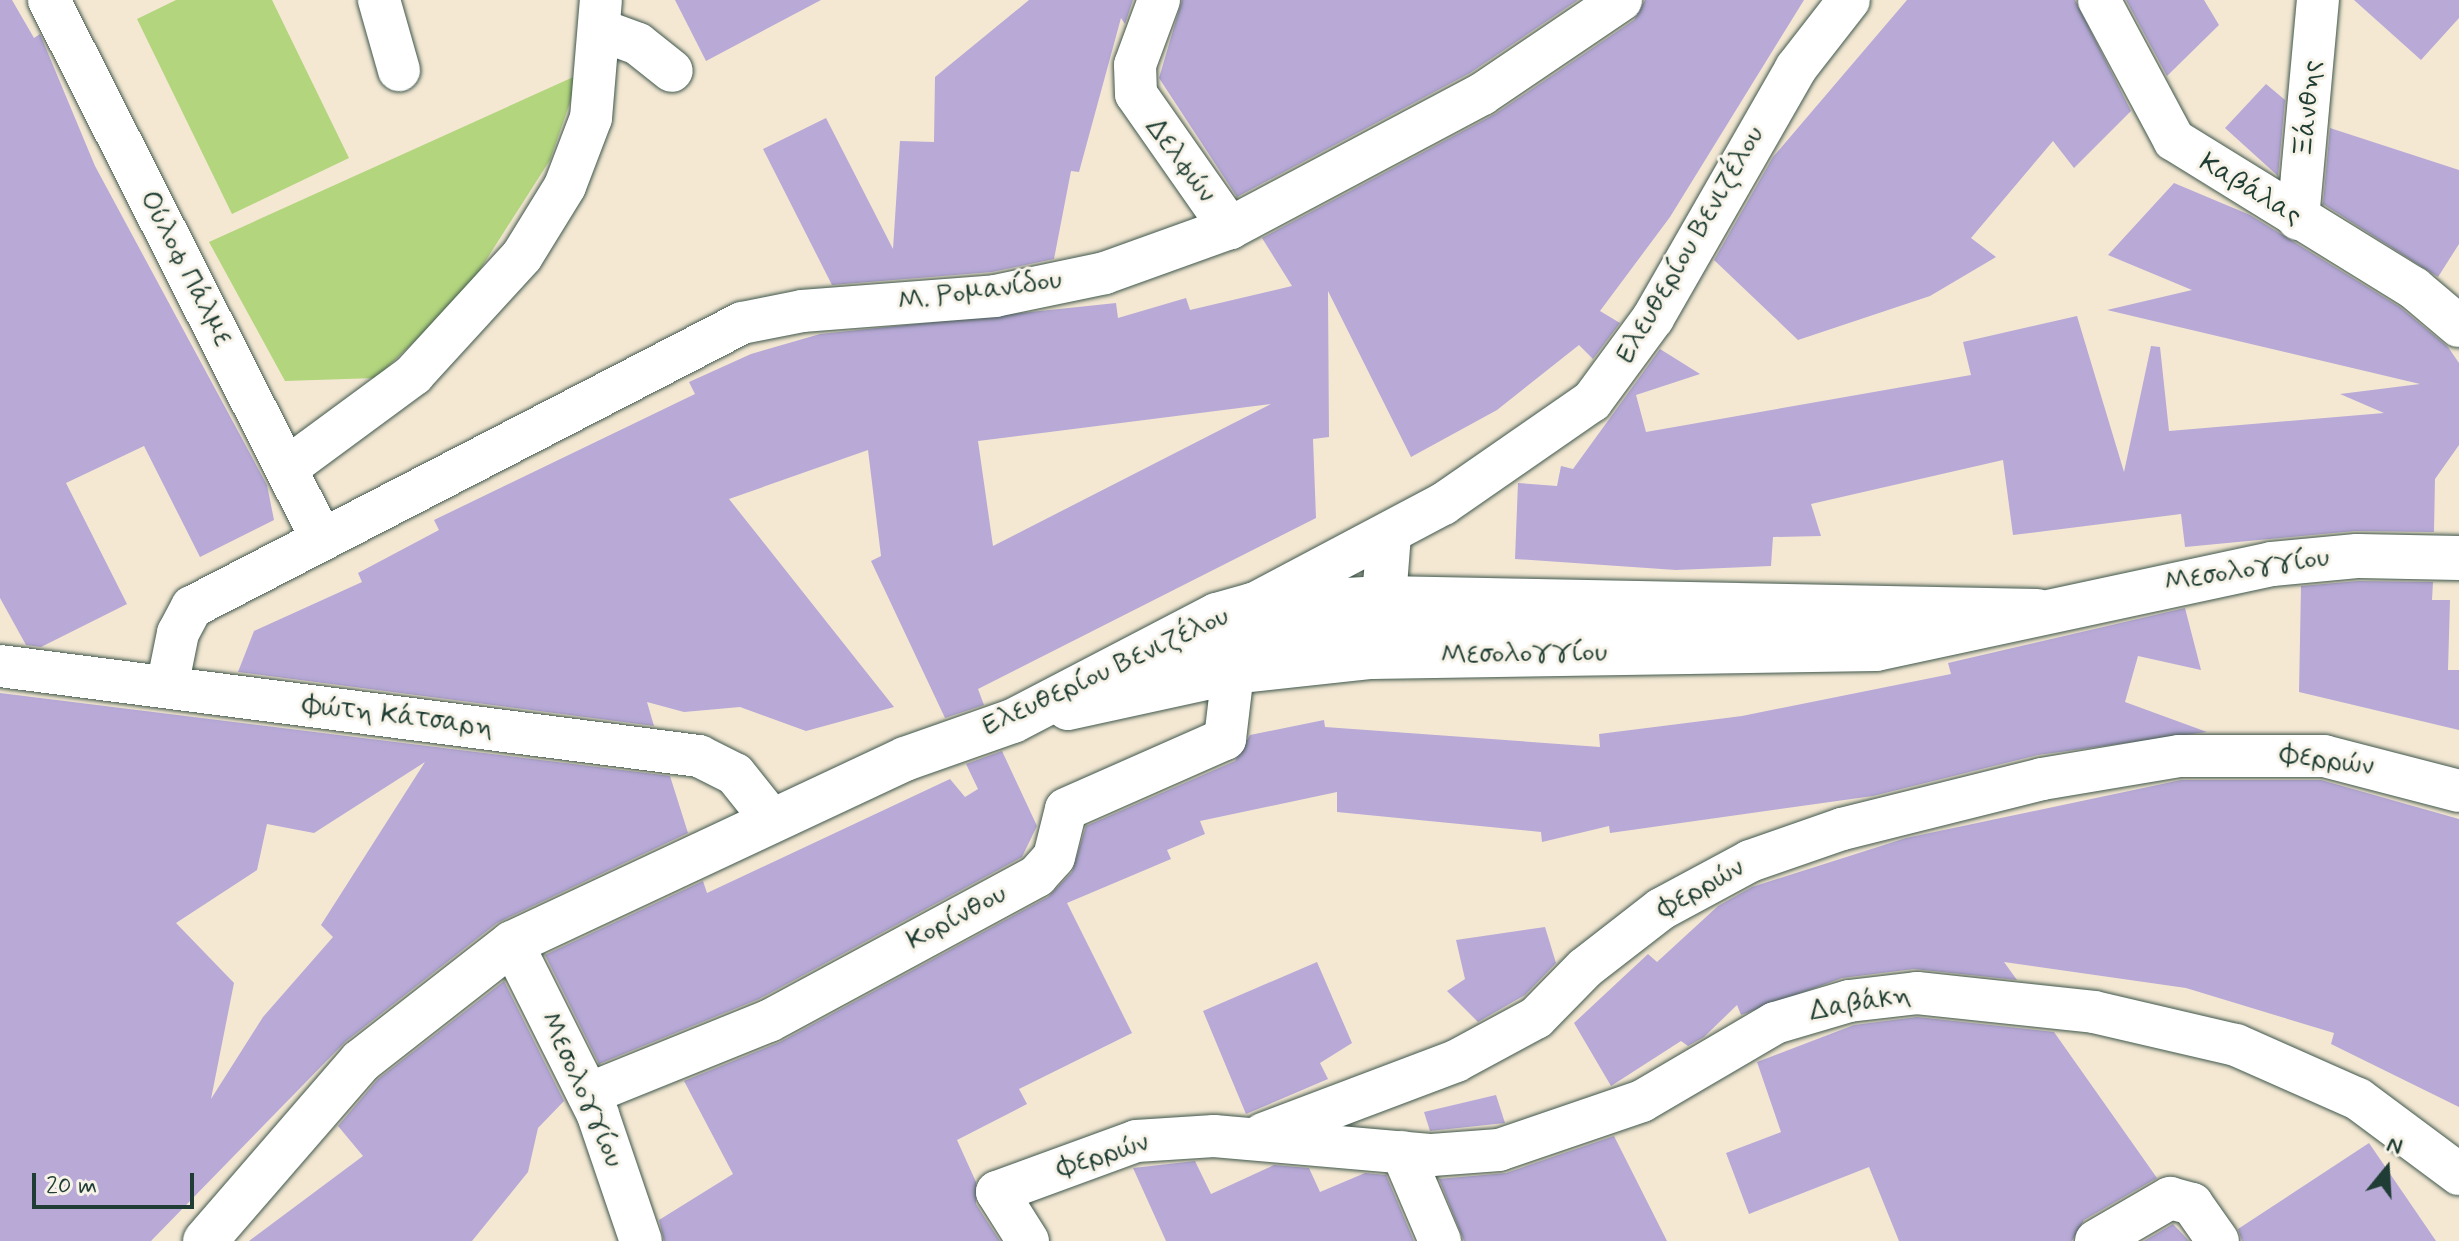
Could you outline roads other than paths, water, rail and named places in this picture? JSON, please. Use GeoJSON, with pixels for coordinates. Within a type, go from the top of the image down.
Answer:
{"type":"FeatureCollection","features":[{"type":"Feature","properties":{"kind":"street","name":"Ούλοφ Πάλμε"},"geometry":{"type":"LineString","coordinates":[[49,0],[321,538]]}},
{"type":"Feature","properties":{"kind":"street"},"geometry":{"type":"LineString","coordinates":[[379,0],[399,70]]}},
{"type":"Feature","properties":{"kind":"street","name":"Δελφών"},"geometry":{"type":"LineString","coordinates":[[1159,0],[1135,65],[1136,94],[1230,228]]}},
{"type":"Feature","properties":{"kind":"street","name":"Μ. Ρομανίδου"},"geometry":{"type":"LineString","coordinates":[[167,687],[187,612],[321,538],[742,323],[802,311],[995,296],[1105,273],[1230,228],[1482,94],[1621,0]]}},
{"type":"Feature","properties":{"kind":"street","name":"Ελευθερίου Βενιζέλου"},"geometry":{"type":"LineString","coordinates":[[205,1241],[361,1061],[512,943],[771,819],[1013,721],[1191,627],[1252,605],[1389,535],[1556,433],[1606,386],[1796,68],[1849,0]]}},
{"type":"Feature","properties":{"kind":"street","name":"Καβάλας"},"geometry":{"type":"LineString","coordinates":[[2099,0],[2174,140],[2414,288],[2459,326]]}},
{"type":"Feature","properties":{"kind":"street","name":"Ξάνθης"},"geometry":{"type":"LineString","coordinates":[[2298,219],[2318,0]]}},
{"type":"Feature","properties":{"kind":"street"},"geometry":{"type":"LineString","coordinates":[[287,468],[413,375],[522,256],[583,142],[602,16],[672,71]]}},
{"type":"Feature","properties":{"kind":"street"},"geometry":{"type":"LineString","coordinates":[[1384,598],[1389,535]]}},
{"type":"Feature","properties":{"kind":"street","name":"Μεσολογγίου"},"geometry":{"type":"LineString","coordinates":[[1013,721],[1233,672],[1371,657],[1876,649],[2037,611],[2319,557],[2459,558]]}},
{"type":"Feature","properties":{"kind":"street","name":"Μεσολογγίου"},"geometry":{"type":"LineString","coordinates":[[1252,605],[1384,598],[2037,611]]}},
{"type":"Feature","properties":{"kind":"street"},"geometry":{"type":"LineString","coordinates":[[1277,619],[1891,625],[1886,637],[1280,639],[1188,664],[1277,619]]}},
{"type":"Feature","properties":{"kind":"street","name":"Φώτη Κάτσαρη"},"geometry":{"type":"LineString","coordinates":[[0,666],[699,756],[735,774],[771,819]]}},
{"type":"Feature","properties":{"kind":"street","name":"Κορίνθου"},"geometry":{"type":"LineString","coordinates":[[588,1094],[769,1021],[1037,876],[1054,857],[1066,809],[1225,739],[1233,672]]}},
{"type":"Feature","properties":{"kind":"street","name":"Φερρών"},"geometry":{"type":"LineString","coordinates":[[1028,1241],[997,1192],[1136,1141],[1251,1138],[1456,1061],[1536,1018],[1585,968],[1661,909],[1750,861],[2042,779],[2179,756],[2280,753],[2373,766],[2459,791]]}},
{"type":"Feature","properties":{"kind":"street","name":"Μεσολογγίου"},"geometry":{"type":"LineString","coordinates":[[512,943],[588,1094],[641,1241]]}},
{"type":"Feature","properties":{"kind":"street","name":"Δαβάκη"},"geometry":{"type":"LineString","coordinates":[[1251,1138],[1402,1152],[1485,1152],[1557,1136],[1642,1101],[1775,1023],[1849,1001],[1943,993],[2144,1021],[2236,1045],[2369,1105],[2459,1174]]}},
{"type":"Feature","properties":{"kind":"street"},"geometry":{"type":"LineString","coordinates":[[1402,1152],[1440,1241]]}},
{"type":"Feature","properties":{"kind":"street"},"geometry":{"type":"LineString","coordinates":[[2096,1241],[2170,1198],[2192,1204],[2218,1241]]}}]}
